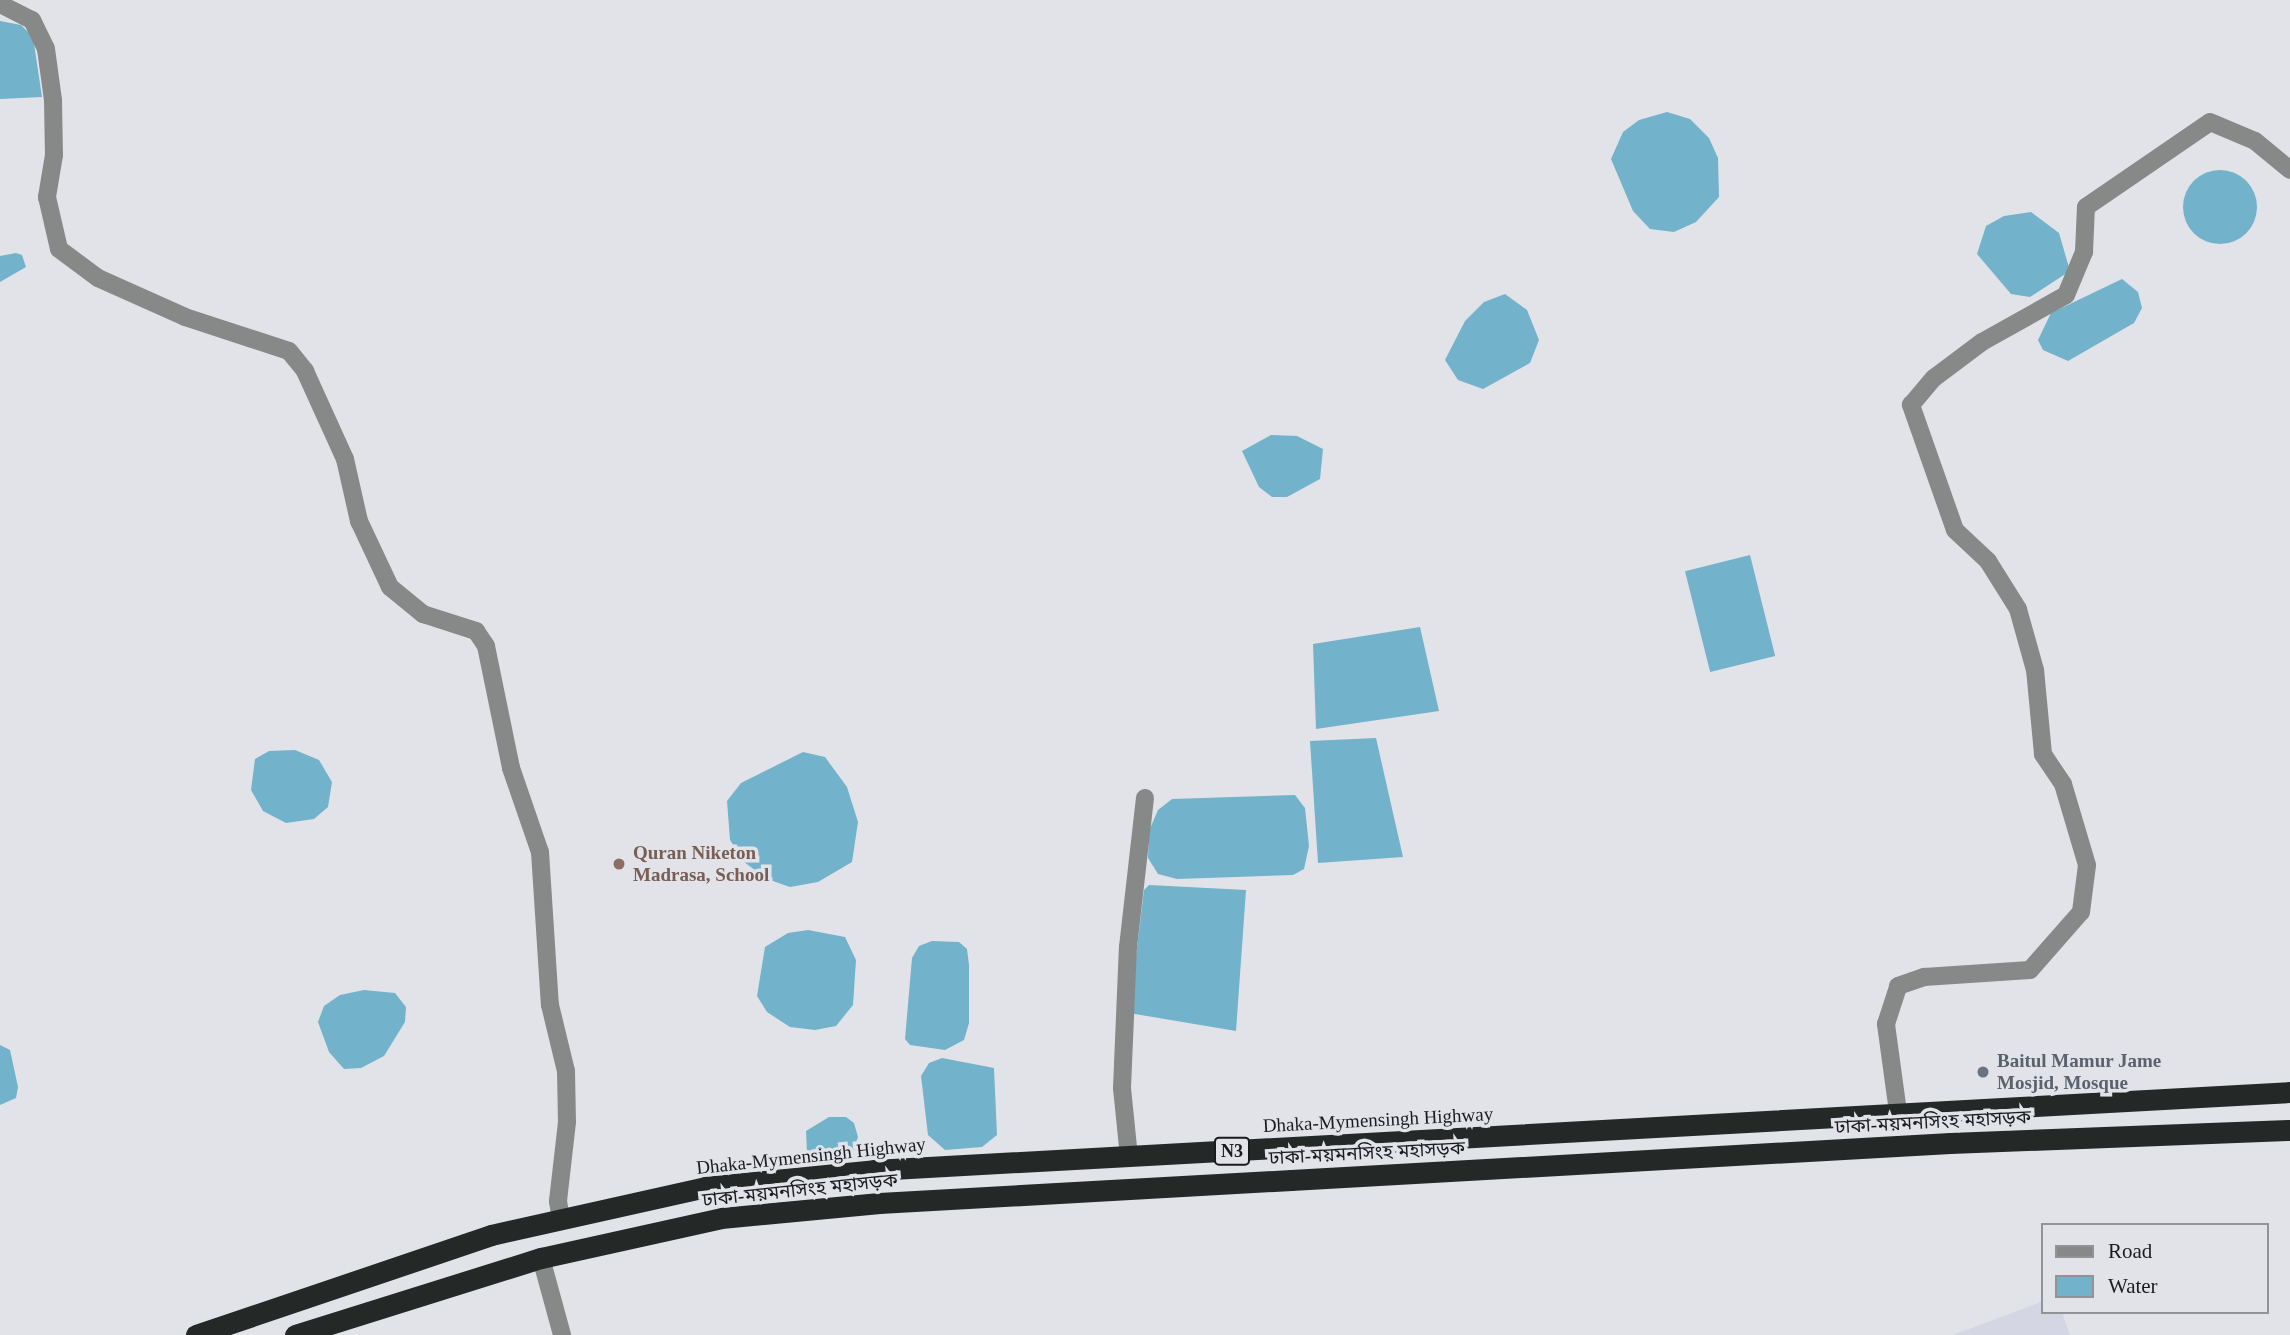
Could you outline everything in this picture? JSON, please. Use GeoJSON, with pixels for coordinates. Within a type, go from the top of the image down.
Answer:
{"type":"FeatureCollection","features":[{"type":"Feature","properties":{"kind":"highway","name":"Dhaka-Mymensingh Highway"},"geometry":{"type":"LineString","coordinates":[[196,1335],[491,1235],[705,1187],[874,1170],[2290,1091]]}},
{"type":"Feature","properties":{"kind":"highway","name":"ঢাকা-ময়মনসিংহ মহাসড়ক"},"geometry":{"type":"LineString","coordinates":[[295,1335],[541,1258],[721,1218],[879,1203],[1936,1143],[2290,1130]]}},
{"type":"Feature","properties":{"kind":"street"},"geometry":{"type":"LineString","coordinates":[[0,4],[32,20],[46,49],[54,114],[47,197],[59,249],[98,278],[174,312],[289,351],[305,370],[345,459],[359,521],[390,587],[423,614],[476,631],[486,646],[512,768],[540,852],[550,1005],[566,1071],[567,1122],[558,1194],[561,1219]]}},
{"type":"Feature","properties":{"kind":"street"},"geometry":{"type":"LineString","coordinates":[[1898,1112],[1886,1024],[1898,986],[1924,976],[1962,978],[2030,970],[2081,912],[2087,865],[2063,784],[2043,754],[2035,670],[2018,609],[1989,561],[1955,530],[1911,405],[1934,378],[1982,342],[2066,295],[2084,252],[2086,207],[2210,122],[2255,141],[2290,170]]}},
{"type":"Feature","properties":{"kind":"street"},"geometry":{"type":"LineString","coordinates":[[1129,1157],[1122,1088],[1128,947],[1145,798]]}},
{"type":"Feature","properties":{"kind":"street"},"geometry":{"type":"LineString","coordinates":[[541,1258],[562,1335]]}},
{"type":"Feature","properties":{"kind":"shaded area"},"geometry":{"type":"Polygon","coordinates":[[[2042,1301],[2042,1314],[2063,1314],[2070,1335],[1953,1335],[2042,1301]]]}},
{"type":"Feature","properties":{"kind":"water"},"geometry":{"type":"Polygon","coordinates":[[[0,21],[21,25],[33,37],[42,97],[0,99],[0,21]]]}},
{"type":"Feature","properties":{"kind":"water"},"geometry":{"type":"Polygon","coordinates":[[[1667,112],[1690,119],[1709,138],[1718,158],[1719,197],[1696,222],[1674,232],[1650,229],[1633,211],[1611,159],[1623,132],[1639,120],[1667,112]]]}},
{"type":"Feature","properties":{"kind":"water"},"geometry":{"type":"Polygon","coordinates":[[[2220,170],[2234,173],[2246,181],[2254,193],[2257,207],[2254,221],[2246,233],[2234,241],[2220,244],[2206,241],[2194,233],[2186,221],[2183,207],[2186,193],[2194,181],[2206,173],[2220,170]]]}},
{"type":"Feature","properties":{"kind":"water"},"geometry":{"type":"Polygon","coordinates":[[[2031,212],[2059,233],[2070,271],[2030,297],[2011,294],[1977,254],[1986,226],[2004,216],[2031,212]]]}},
{"type":"Feature","properties":{"kind":"water"},"geometry":{"type":"Polygon","coordinates":[[[16,253],[22,255],[26,267],[0,282],[0,256],[16,253]]]}},
{"type":"Feature","properties":{"kind":"water"},"geometry":{"type":"Polygon","coordinates":[[[2122,279],[2138,292],[2142,308],[2134,323],[2068,361],[2043,350],[2038,340],[2051,313],[2122,279]]]}},
{"type":"Feature","properties":{"kind":"water"},"geometry":{"type":"Polygon","coordinates":[[[1505,294],[1527,310],[1539,340],[1530,363],[1483,389],[1458,380],[1445,360],[1465,321],[1484,302],[1505,294]]]}},
{"type":"Feature","properties":{"kind":"water"},"geometry":{"type":"Polygon","coordinates":[[[1271,435],[1297,436],[1323,449],[1320,479],[1287,497],[1272,497],[1259,487],[1242,451],[1271,435]]]}},
{"type":"Feature","properties":{"kind":"water"},"geometry":{"type":"Polygon","coordinates":[[[1750,555],[1775,656],[1710,672],[1685,571],[1750,555]]]}},
{"type":"Feature","properties":{"kind":"water"},"geometry":{"type":"Polygon","coordinates":[[[1420,627],[1439,711],[1316,729],[1313,644],[1420,627]]]}},
{"type":"Feature","properties":{"kind":"water"},"geometry":{"type":"Polygon","coordinates":[[[1376,738],[1403,857],[1318,863],[1310,741],[1376,738]]]}},
{"type":"Feature","properties":{"kind":"water"},"geometry":{"type":"Polygon","coordinates":[[[295,750],[319,760],[332,782],[328,807],[314,819],[286,823],[263,811],[251,790],[255,759],[269,751],[295,750]]]}},
{"type":"Feature","properties":{"kind":"water"},"geometry":{"type":"Polygon","coordinates":[[[803,752],[825,757],[847,787],[858,822],[852,862],[818,882],[790,887],[767,879],[744,862],[730,840],[727,801],[741,783],[803,752]]]}},
{"type":"Feature","properties":{"kind":"water"},"geometry":{"type":"Polygon","coordinates":[[[1295,795],[1305,808],[1309,846],[1304,869],[1293,875],[1177,879],[1158,874],[1148,858],[1149,831],[1158,810],[1172,799],[1295,795]]]}},
{"type":"Feature","properties":{"kind":"water"},"geometry":{"type":"Polygon","coordinates":[[[1149,885],[1246,890],[1236,1031],[1129,1013],[1144,890],[1149,885]]]}},
{"type":"Feature","properties":{"kind":"water"},"geometry":{"type":"Polygon","coordinates":[[[808,930],[845,937],[856,960],[853,1005],[836,1026],[815,1030],[790,1027],[767,1012],[757,996],[765,947],[788,933],[808,930]]]}},
{"type":"Feature","properties":{"kind":"water"},"geometry":{"type":"Polygon","coordinates":[[[932,941],[959,942],[967,949],[969,965],[969,1023],[964,1040],[945,1050],[910,1045],[905,1039],[912,958],[919,946],[932,941]]]}},
{"type":"Feature","properties":{"kind":"water"},"geometry":{"type":"Polygon","coordinates":[[[364,990],[395,993],[406,1007],[405,1022],[384,1056],[361,1068],[344,1069],[329,1052],[318,1022],[324,1006],[340,995],[364,990]]]}},
{"type":"Feature","properties":{"kind":"water"},"geometry":{"type":"Polygon","coordinates":[[[0,1045],[10,1050],[18,1087],[16,1098],[0,1105],[0,1045]]]}},
{"type":"Feature","properties":{"kind":"water"},"geometry":{"type":"Polygon","coordinates":[[[942,1058],[994,1068],[997,1135],[982,1147],[945,1150],[928,1135],[921,1076],[929,1063],[942,1058]]]}},
{"type":"Feature","properties":{"kind":"water"},"geometry":{"type":"Polygon","coordinates":[[[829,1117],[846,1117],[854,1123],[858,1137],[853,1151],[827,1162],[807,1152],[806,1131],[829,1117]]]}},
{"type":"Feature","properties":{"kind":"place","name":"Quran Niketon Madrasa, School"},"geometry":{"type":"Point","coordinates":[619,864]}},
{"type":"Feature","properties":{"kind":"place","name":"Baitul Mamur Jame Mosjid, Mosque"},"geometry":{"type":"Point","coordinates":[1983,1072]}}]}
